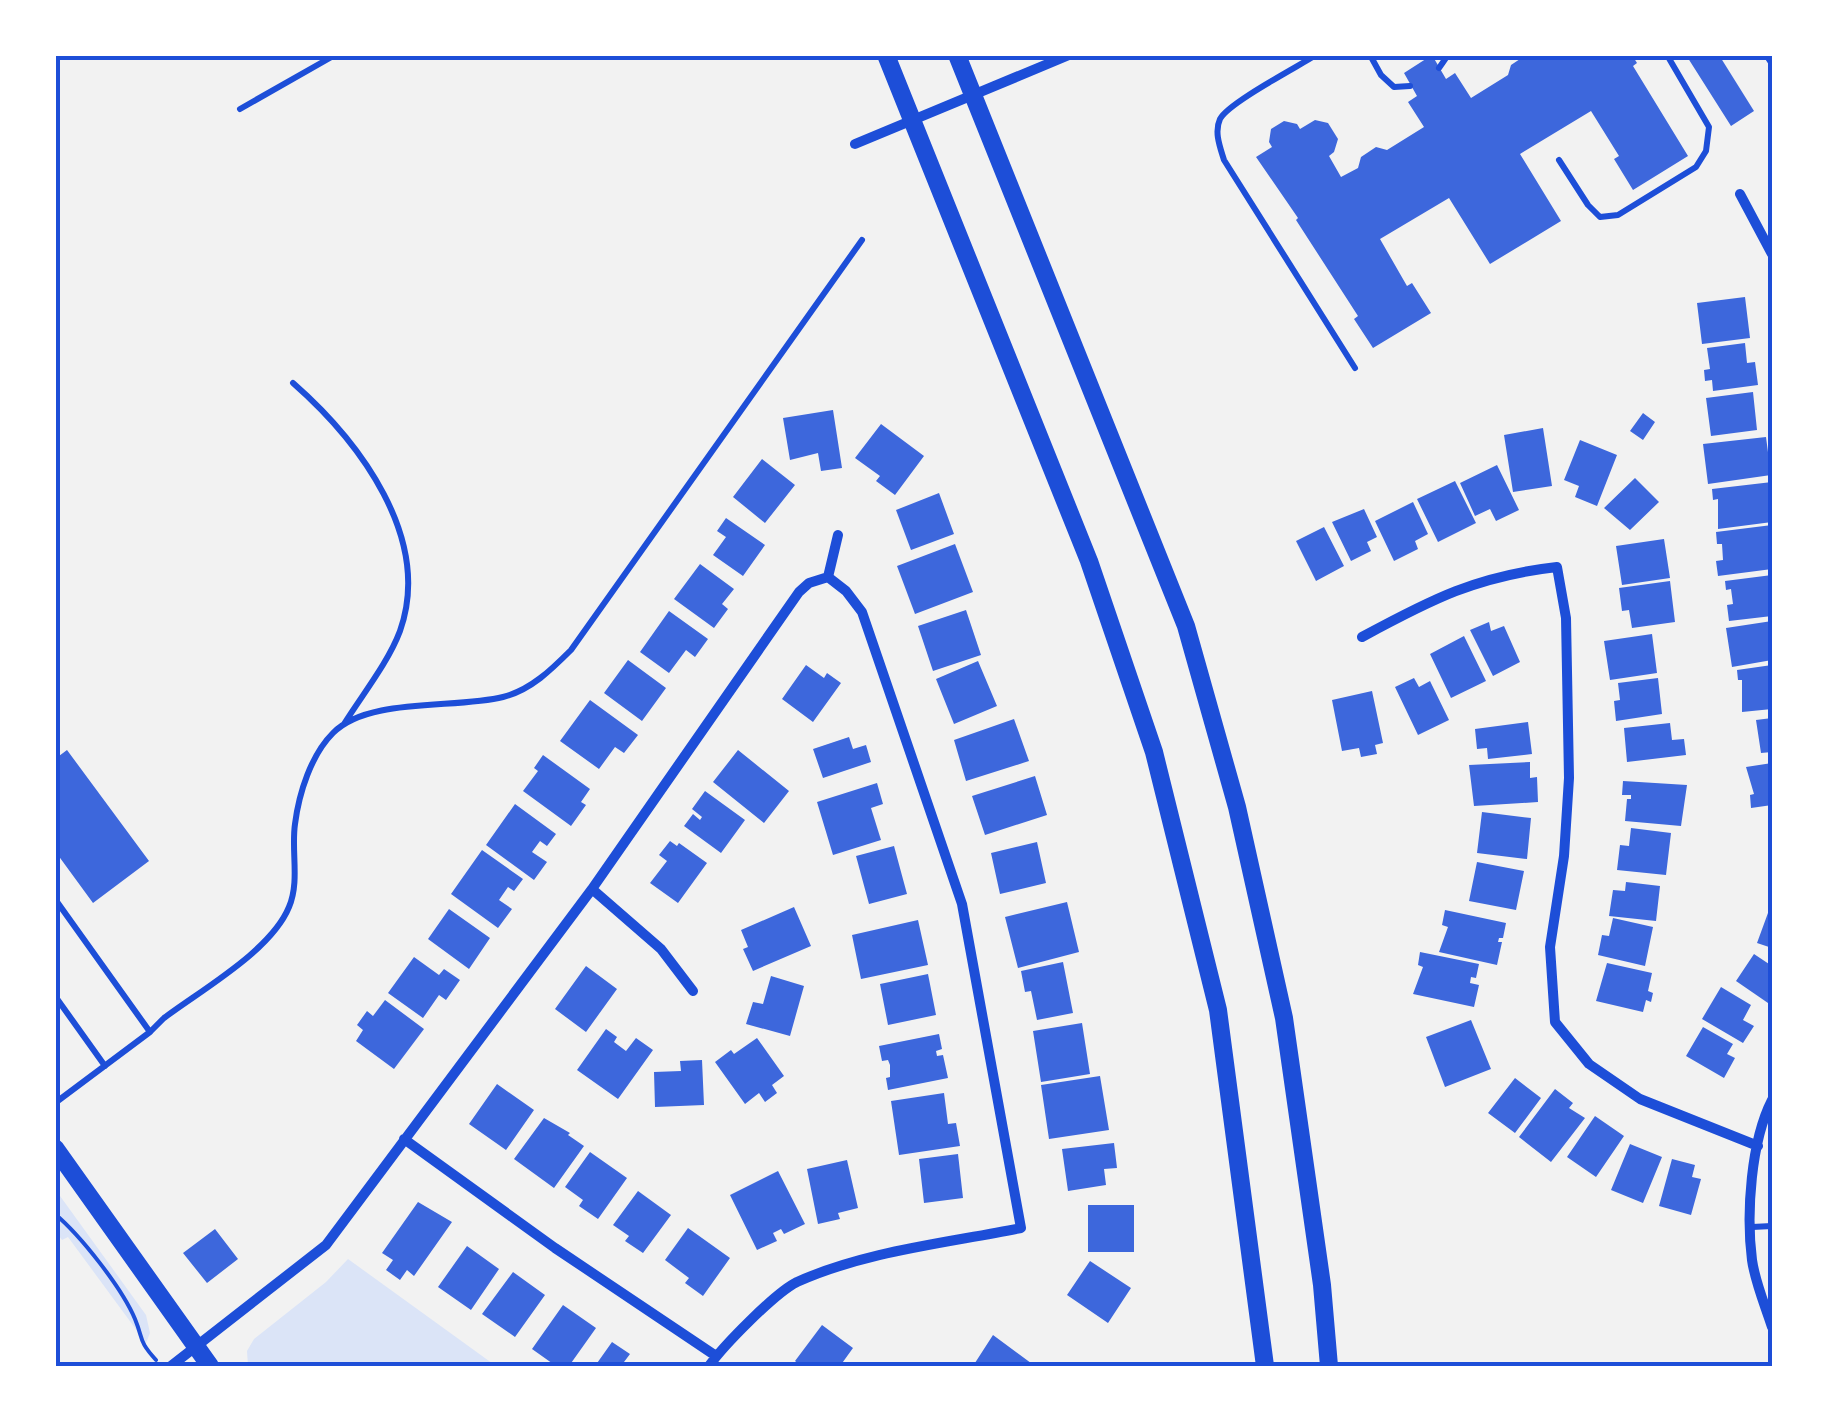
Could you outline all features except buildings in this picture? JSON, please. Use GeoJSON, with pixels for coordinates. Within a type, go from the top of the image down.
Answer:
{"type":"FeatureCollection","features":[{"type":"Feature","properties":{"kind":"main road"},"geometry":{"type":"LineString","coordinates":[[886,55],[1089,562],[1154,752],[1218,1010],[1265,1366]]}},
{"type":"Feature","properties":{"kind":"main road"},"geometry":{"type":"LineString","coordinates":[[957,55],[1186,626],[1238,806],[1284,1018],[1322,1285],[1329,1366]]}},
{"type":"Feature","properties":{"kind":"main road"},"geometry":{"type":"LineString","coordinates":[[55,1148],[210,1366]]}},
{"type":"Feature","properties":{"kind":"street"},"geometry":{"type":"LineString","coordinates":[[855,144],[1069,55]]}},
{"type":"Feature","properties":{"kind":"street"},"geometry":{"type":"LineString","coordinates":[[1740,194],[1772,254]]}},
{"type":"Feature","properties":{"kind":"street"},"geometry":{"type":"LineString","coordinates":[[828,577],[838,535]]}},
{"type":"Feature","properties":{"kind":"street"},"geometry":{"type":"LineString","coordinates":[[1362,636],[1464,586],[1512,572],[1557,567],[1566,618],[1569,778],[1564,856],[1550,948],[1555,1022],[1589,1064],[1640,1099],[1758,1146]]}},
{"type":"Feature","properties":{"kind":"street"},"geometry":{"type":"LineString","coordinates":[[171,1366],[326,1246],[592,889],[799,592],[808,583],[828,577]]}},
{"type":"Feature","properties":{"kind":"street"},"geometry":{"type":"LineString","coordinates":[[404,1139],[712,1361],[794,1283],[866,1259],[1021,1228],[962,904],[862,612],[846,591],[828,577]]}},
{"type":"Feature","properties":{"kind":"street"},"geometry":{"type":"LineString","coordinates":[[592,889],[661,949],[693,991]]}},
{"type":"Feature","properties":{"kind":"street"},"geometry":{"type":"LineString","coordinates":[[1772,1100],[1762,1118],[1751,1190],[1752,1261],[1772,1327]]}},
{"type":"Feature","properties":{"kind":"lane"},"geometry":{"type":"LineString","coordinates":[[240,109],[336,55]]}},
{"type":"Feature","properties":{"kind":"lane"},"geometry":{"type":"LineString","coordinates":[[1316,55],[1231,107],[1220,120],[1217,139],[1224,160],[1355,368]]}},
{"type":"Feature","properties":{"kind":"lane"},"geometry":{"type":"LineString","coordinates":[[1370,55],[1381,75],[1394,87],[1410,86]]}},
{"type":"Feature","properties":{"kind":"lane"},"geometry":{"type":"LineString","coordinates":[[1440,68],[1448,55]]}},
{"type":"Feature","properties":{"kind":"lane"},"geometry":{"type":"LineString","coordinates":[[1559,160],[1600,217],[1618,215],[1696,168],[1706,151],[1709,126],[1667,55]]}},
{"type":"Feature","properties":{"kind":"lane"},"geometry":{"type":"LineString","coordinates":[[55,1103],[264,943],[278,926],[290,906],[295,876],[295,824],[307,775],[331,734],[343,725],[392,709],[454,705],[506,696],[548,672],[572,650],[862,240]]}},
{"type":"Feature","properties":{"kind":"lane"},"geometry":{"type":"LineString","coordinates":[[293,383],[320,406],[376,482],[393,509],[406,554],[408,597],[399,633],[343,725]]}},
{"type":"Feature","properties":{"kind":"lane"},"geometry":{"type":"LineString","coordinates":[[55,899],[150,1032]]}},
{"type":"Feature","properties":{"kind":"lane"},"geometry":{"type":"LineString","coordinates":[[55,996],[105,1066]]}},
{"type":"Feature","properties":{"kind":"lane"},"geometry":{"type":"LineString","coordinates":[[1752,1227],[1772,1226]]}},
{"type":"Feature","properties":{"kind":"path"},"geometry":{"type":"LineString","coordinates":[[1765,55],[1772,66]]}},
{"type":"Feature","properties":{"kind":"path"},"geometry":{"type":"LineString","coordinates":[[55,1214],[84,1242],[135,1320],[140,1342],[161,1366]]}},
{"type":"Feature","properties":{"kind":"shaded area"},"geometry":{"type":"Polygon","coordinates":[[[55,1189],[146,1315],[150,1333],[146,1343],[68,1237],[62,1240],[55,1231],[55,1189]]]}},
{"type":"Feature","properties":{"kind":"shaded area"},"geometry":{"type":"Polygon","coordinates":[[[348,1259],[496,1366],[248,1366],[247,1351],[254,1339],[326,1282],[348,1259]]]}}]}
